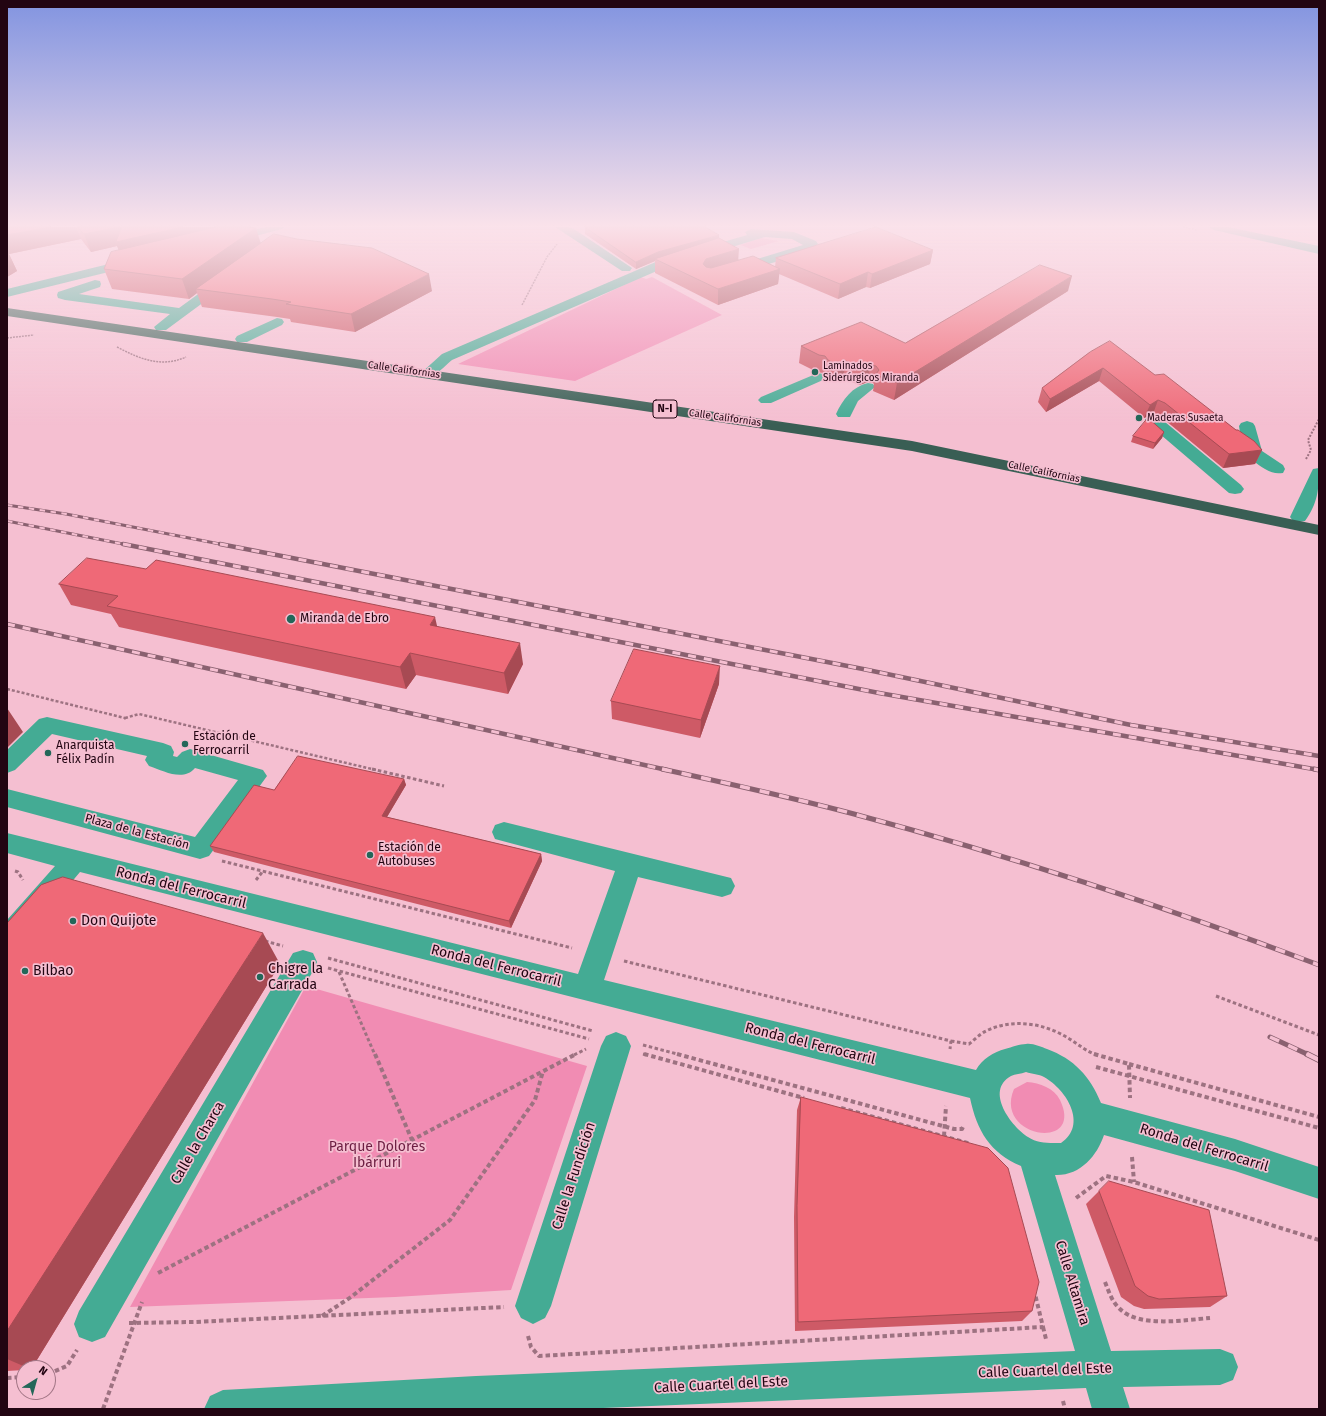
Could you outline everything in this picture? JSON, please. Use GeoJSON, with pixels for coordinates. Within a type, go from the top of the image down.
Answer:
{"type":"FeatureCollection","features":[{"type":"Feature","properties":{"kind":"highway","name":"Calle Californias"},"geometry":{"type":"LineString","coordinates":[[7,305],[242,339],[912,446],[1319,530]]}},
{"type":"Feature","properties":{"kind":"highway","name":"Calle Californias"},"geometry":{"type":"LineString","coordinates":[[7,312],[915,438],[1319,521]]}},
{"type":"Feature","properties":{"kind":"street"},"geometry":{"type":"LineString","coordinates":[[34,293],[181,312]]}},
{"type":"Feature","properties":{"kind":"street"},"geometry":{"type":"LineString","coordinates":[[63,296],[71,293]]}},
{"type":"Feature","properties":{"kind":"street"},"geometry":{"type":"LineString","coordinates":[[161,327],[207,293]]}},
{"type":"Feature","properties":{"kind":"street","name":"Calle Californias"},"geometry":{"type":"LineString","coordinates":[[431,370],[447,357],[593,293]]}},
{"type":"Feature","properties":{"kind":"street"},"geometry":{"type":"LineString","coordinates":[[242,339],[277,322]]}},
{"type":"Feature","properties":{"kind":"street"},"geometry":{"type":"LineString","coordinates":[[766,400],[818,377]]}},
{"type":"Feature","properties":{"kind":"street"},"geometry":{"type":"LineString","coordinates":[[844,414],[850,399],[856,393],[868,387]]}},
{"type":"Feature","properties":{"kind":"street"},"geometry":{"type":"LineString","coordinates":[[1153,420],[1235,489]]}},
{"type":"Feature","properties":{"kind":"street"},"geometry":{"type":"LineString","coordinates":[[1247,426],[1251,450],[1257,456],[1277,469]]}},
{"type":"Feature","properties":{"kind":"street"},"geometry":{"type":"LineString","coordinates":[[1299,517],[1319,474]]}},
{"type":"Feature","properties":{"kind":"street","name":"Plaza de la Estación"},"geometry":{"type":"LineString","coordinates":[[7,764],[47,725],[117,740],[163,752],[157,760],[182,767],[190,758],[255,776],[200,849],[7,798]]}},
{"type":"Feature","properties":{"kind":"street"},"geometry":{"type":"LineString","coordinates":[[504,832],[722,886]]}},
{"type":"Feature","properties":{"kind":"street","name":"Ronda del Ferrocarril"},"geometry":{"type":"LineString","coordinates":[[7,843],[272,911],[985,1087]]}},
{"type":"Feature","properties":{"kind":"street"},"geometry":{"type":"LineString","coordinates":[[7,939],[76,860]]}},
{"type":"Feature","properties":{"kind":"street"},"geometry":{"type":"LineString","coordinates":[[587,988],[630,864]]}},
{"type":"Feature","properties":{"kind":"street","name":"Calle la Charca"},"geometry":{"type":"LineString","coordinates":[[92,1324],[303,962]]}},
{"type":"Feature","properties":{"kind":"street","name":"Calle la Fundición"},"geometry":{"type":"LineString","coordinates":[[532,1306],[605,1046]]}},
{"type":"Feature","properties":{"kind":"street"},"geometry":{"type":"LineString","coordinates":[[1026,1058],[1040,1060],[1057,1068],[1071,1080],[1083,1096],[1089,1115],[1090,1129],[1085,1142],[1077,1152],[1065,1158],[1054,1160],[1034,1158],[1012,1146],[993,1126],[985,1105],[985,1087],[991,1073],[1002,1064],[1013,1059],[1026,1058]]}},
{"type":"Feature","properties":{"kind":"street","name":"Ronda del Ferrocarril"},"geometry":{"type":"LineString","coordinates":[[1089,1115],[1235,1155],[1319,1183]]}},
{"type":"Feature","properties":{"kind":"street","name":"Calle Altamira"},"geometry":{"type":"LineString","coordinates":[[1034,1158],[1111,1409]]}},
{"type":"Feature","properties":{"kind":"street","name":"Calle Cuartel del Este"},"geometry":{"type":"LineString","coordinates":[[223,1409],[475,1402],[1098,1369],[1220,1367]]}},
{"type":"Feature","properties":{"kind":"path"},"geometry":{"type":"LineString","coordinates":[[524,323],[522,303],[527,293]]}},
{"type":"Feature","properties":{"kind":"path"},"geometry":{"type":"LineString","coordinates":[[7,689],[69,704]]}},
{"type":"Feature","properties":{"kind":"path"},"geometry":{"type":"LineString","coordinates":[[125,718],[139,714],[444,786]]}},
{"type":"Feature","properties":{"kind":"path"},"geometry":{"type":"LineString","coordinates":[[217,859],[598,955],[951,1041],[948,1079]]}},
{"type":"Feature","properties":{"kind":"path"},"geometry":{"type":"LineString","coordinates":[[13,870],[18,872],[24,882],[22,887]]}},
{"type":"Feature","properties":{"kind":"path"},"geometry":{"type":"LineString","coordinates":[[339,971],[412,1140]]}},
{"type":"Feature","properties":{"kind":"path"},"geometry":{"type":"LineString","coordinates":[[1216,996],[1319,1035]]}},
{"type":"Feature","properties":{"kind":"path"},"geometry":{"type":"LineString","coordinates":[[152,1276],[543,1071],[605,1046]]}},
{"type":"Feature","properties":{"kind":"path"},"geometry":{"type":"LineString","coordinates":[[1130,1064],[1319,1117]]}},
{"type":"Feature","properties":{"kind":"path"},"geometry":{"type":"LineString","coordinates":[[322,1316],[351,1297],[450,1220],[535,1100],[543,1071]]}},
{"type":"Feature","properties":{"kind":"path"},"geometry":{"type":"LineString","coordinates":[[1130,1076],[1319,1128]]}},
{"type":"Feature","properties":{"kind":"path"},"geometry":{"type":"LineString","coordinates":[[948,1137],[979,1147]]}},
{"type":"Feature","properties":{"kind":"path"},"geometry":{"type":"LineString","coordinates":[[1077,1206],[1074,1199],[1106,1176],[1134,1182],[1319,1240]]}},
{"type":"Feature","properties":{"kind":"path"},"geometry":{"type":"LineString","coordinates":[[1103,1276],[1111,1298],[1122,1311],[1137,1318],[1154,1320],[1210,1318]]}},
{"type":"Feature","properties":{"kind":"path"},"geometry":{"type":"LineString","coordinates":[[92,1324],[194,1322],[532,1306],[527,1332],[531,1347],[539,1356],[1043,1327],[1033,1289]]}},
{"type":"Feature","properties":{"kind":"path"},"geometry":{"type":"LineString","coordinates":[[103,1409],[144,1296]]}},
{"type":"Feature","properties":{"kind":"path"},"geometry":{"type":"LineString","coordinates":[[56,1371],[67,1366]]}},
{"type":"Feature","properties":{"kind":"green space"},"geometry":{"type":"Polygon","coordinates":[[[607,293],[682,293],[722,315],[575,381],[458,364],[607,293]]]}},
{"type":"Feature","properties":{"kind":"green space","name":"Parque Dolores Ibárruri"},"geometry":{"type":"Polygon","coordinates":[[[306,986],[587,1066],[511,1290],[395,1297],[130,1307],[306,986]]]}},
{"type":"Feature","properties":{"kind":"green space"},"geometry":{"type":"Polygon","coordinates":[[[1027,1082],[1050,1089],[1060,1100],[1064,1116],[1060,1127],[1051,1132],[1038,1132],[1026,1128],[1016,1119],[1011,1106],[1014,1089],[1027,1082]]]}},
{"type":"Feature","properties":{"kind":"building"},"geometry":{"type":"Polygon","coordinates":[[[227,293],[392,293],[351,314],[286,304],[291,302],[227,293]]]}},
{"type":"Feature","properties":{"kind":"building"},"geometry":{"type":"Polygon","coordinates":[[[991,293],[1044,293],[897,383],[876,374],[879,370],[876,366],[870,365],[862,368],[846,361],[837,365],[828,360],[825,356],[819,355],[801,346],[861,322],[905,343],[991,293]]]}},
{"type":"Feature","properties":{"kind":"building"},"geometry":{"type":"Polygon","coordinates":[[[1110,341],[1155,375],[1164,374],[1236,430],[1254,441],[1262,450],[1229,454],[1165,403],[1158,400],[1150,405],[1103,368],[1050,399],[1042,388],[1090,352],[1110,341]]]}},
{"type":"Feature","properties":{"kind":"building"},"geometry":{"type":"Polygon","coordinates":[[[1148,418],[1164,432],[1155,443],[1133,436],[1148,418]]]}},
{"type":"Feature","properties":{"kind":"building"},"geometry":{"type":"Polygon","coordinates":[[[87,558],[146,569],[156,560],[435,617],[430,625],[520,643],[504,673],[410,653],[400,667],[107,606],[118,596],[59,584],[87,558]]]}},
{"type":"Feature","properties":{"kind":"building"},"geometry":{"type":"Polygon","coordinates":[[[634,649],[720,666],[701,720],[611,701],[634,649]]]}},
{"type":"Feature","properties":{"kind":"building","name":"Estación de Autobuses"},"geometry":{"type":"Polygon","coordinates":[[[298,756],[404,779],[382,816],[541,854],[509,921],[210,846],[254,785],[274,790],[298,756]]]}},
{"type":"Feature","properties":{"kind":"building"},"geometry":{"type":"Polygon","coordinates":[[[63,877],[263,933],[7,1331],[7,923],[41,885],[63,877]]]}},
{"type":"Feature","properties":{"kind":"building"},"geometry":{"type":"Polygon","coordinates":[[[801,1097],[988,1148],[1008,1168],[1039,1282],[1032,1311],[798,1322],[797,1206],[801,1097]]]}},
{"type":"Feature","properties":{"kind":"building"},"geometry":{"type":"Polygon","coordinates":[[[1109,1181],[1209,1210],[1227,1296],[1159,1299],[1148,1296],[1135,1286],[1099,1191],[1109,1181]]]}},
{"type":"Feature","properties":{"kind":"railway"},"geometry":{"type":"LineString","coordinates":[[7,505],[66,514],[225,545]]}},
{"type":"Feature","properties":{"kind":"railway"},"geometry":{"type":"LineString","coordinates":[[7,521],[128,545]]}},
{"type":"Feature","properties":{"kind":"railway"},"geometry":{"type":"LineString","coordinates":[[123,544],[879,693],[1319,770],[1314,769]]}},
{"type":"Feature","properties":{"kind":"railway"},"geometry":{"type":"LineString","coordinates":[[220,544],[863,669],[1131,725],[1319,756]]}},
{"type":"Feature","properties":{"kind":"railway"},"geometry":{"type":"LineString","coordinates":[[7,624],[667,770]]}},
{"type":"Feature","properties":{"kind":"railway"},"geometry":{"type":"LineString","coordinates":[[662,769],[758,790],[830,808],[971,847],[1146,903],[1319,965]]}},
{"type":"Feature","properties":{"kind":"railway"},"geometry":{"type":"LineString","coordinates":[[1270,1037],[1309,1055]]}},
{"type":"Feature","properties":{"kind":"railway"},"geometry":{"type":"LineString","coordinates":[[1309,1055],[1319,1060]]}},
{"type":"Feature","properties":{"kind":"place","name":"Laminados Siderúrgicos Miranda"},"geometry":{"type":"Point","coordinates":[815,372]}},
{"type":"Feature","properties":{"kind":"place","name":"Maderas Susaeta"},"geometry":{"type":"Point","coordinates":[1139,418]}},
{"type":"Feature","properties":{"kind":"place","name":"Miranda de Ebro"},"geometry":{"type":"Point","coordinates":[291,619]}},
{"type":"Feature","properties":{"kind":"place","name":"Estación de Ferrocarril"},"geometry":{"type":"Point","coordinates":[185,744]}},
{"type":"Feature","properties":{"kind":"place","name":"Anarquista Félix Padín"},"geometry":{"type":"Point","coordinates":[48,753]}},
{"type":"Feature","properties":{"kind":"place","name":"Estación de Autobuses"},"geometry":{"type":"Point","coordinates":[370,855]}},
{"type":"Feature","properties":{"kind":"place","name":"Don Quijote"},"geometry":{"type":"Point","coordinates":[73,921]}},
{"type":"Feature","properties":{"kind":"place","name":"Bilbao"},"geometry":{"type":"Point","coordinates":[25,971]}},
{"type":"Feature","properties":{"kind":"place","name":"Chigre la Carrada"},"geometry":{"type":"Point","coordinates":[260,977]}}]}
